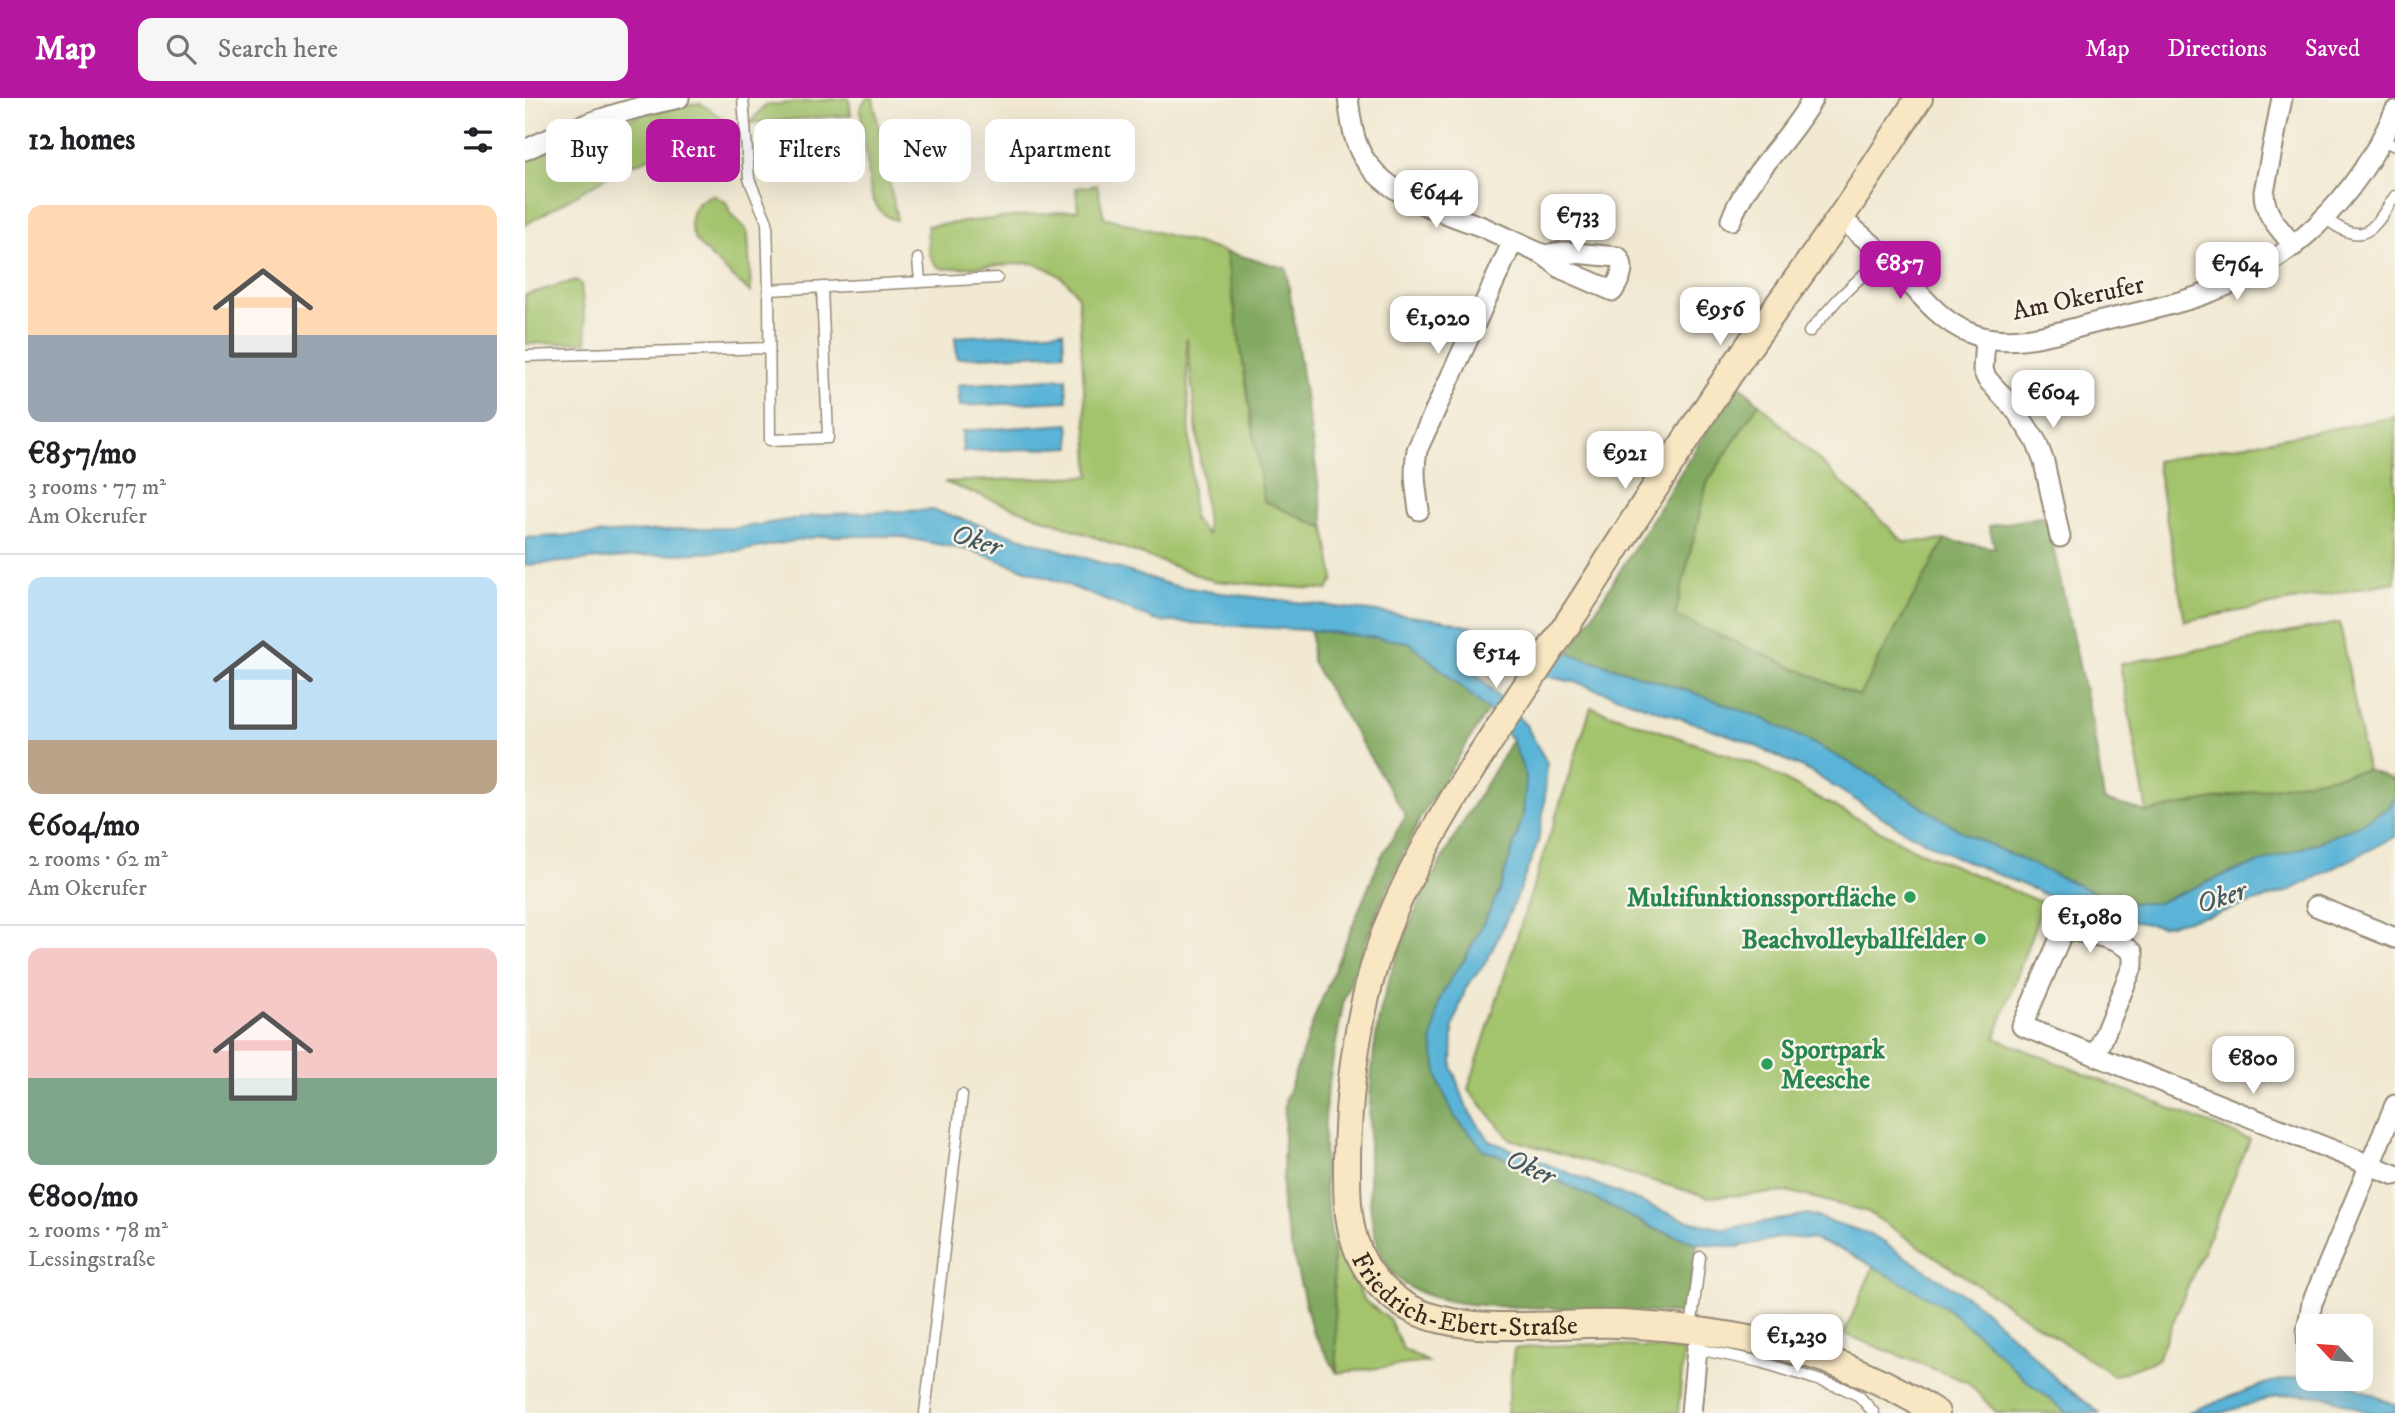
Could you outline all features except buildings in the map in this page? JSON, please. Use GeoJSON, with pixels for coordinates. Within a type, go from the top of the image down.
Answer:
{"type":"FeatureCollection","features":[{"type":"Feature","properties":{"kind":"main road"},"geometry":{"type":"LineString","coordinates":[[1840,218],[1919,98]]}},
{"type":"Feature","properties":{"kind":"main road","name":"Friedrich-Ebert-Straße"},"geometry":{"type":"LineString","coordinates":[[1840,218],[1725,381],[1466,779],[1417,863],[1397,904],[1380,949],[1362,1009],[1350,1089],[1347,1174],[1349,1214],[1360,1256],[1369,1272],[1395,1299],[1411,1309],[1441,1320],[1485,1325],[1623,1324],[1694,1339],[1759,1340],[1821,1357],[1883,1381],[1936,1413]]}},
{"type":"Feature","properties":{"kind":"street"},"geometry":{"type":"LineString","coordinates":[[525,150],[593,121],[679,98]]}},
{"type":"Feature","properties":{"kind":"street"},"geometry":{"type":"LineString","coordinates":[[1348,98],[1352,127],[1359,148],[1366,163],[1379,177],[1429,205],[1544,255]]}},
{"type":"Feature","properties":{"kind":"street"},"geometry":{"type":"LineString","coordinates":[[1731,220],[1738,202],[1813,98]]}},
{"type":"Feature","properties":{"kind":"street"},"geometry":{"type":"LineString","coordinates":[[2282,98],[2264,204],[2267,212],[2294,246]]}},
{"type":"Feature","properties":{"kind":"street","name":"Am Okerufer"},"geometry":{"type":"LineString","coordinates":[[1840,218],[1884,256],[1955,326],[1985,339],[2026,338],[2055,333],[2202,295],[2251,272],[2294,246],[2325,218],[2389,143],[2395,111]]}},
{"type":"Feature","properties":{"kind":"street"},"geometry":{"type":"LineString","coordinates":[[1419,510],[1414,465],[1417,450],[1513,241]]}},
{"type":"Feature","properties":{"kind":"street","name":"Am Okerufer"},"geometry":{"type":"LineString","coordinates":[[1985,339],[1983,370],[1987,379],[2017,412],[2036,441],[2044,462],[2060,537]]}},
{"type":"Feature","properties":{"kind":"street"},"geometry":{"type":"LineString","coordinates":[[2316,906],[2395,938]]}},
{"type":"Feature","properties":{"kind":"street"},"geometry":{"type":"LineString","coordinates":[[2096,1055],[2133,965],[2133,953],[2117,941],[2064,929],[2022,1026],[2395,1175]]}},
{"type":"Feature","properties":{"kind":"street"},"geometry":{"type":"LineString","coordinates":[[2310,1314],[2312,1303],[2395,1105]]}},
{"type":"Feature","properties":{"kind":"street"},"geometry":{"type":"LineString","coordinates":[[1691,1413],[1694,1339]]}},
{"type":"Feature","properties":{"kind":"lane"},"geometry":{"type":"LineString","coordinates":[[743,98],[749,179],[767,222],[771,440],[828,438],[822,287]]}},
{"type":"Feature","properties":{"kind":"lane"},"geometry":{"type":"LineString","coordinates":[[2325,218],[2351,234],[2363,234],[2376,223],[2395,196]]}},
{"type":"Feature","properties":{"kind":"lane"},"geometry":{"type":"LineString","coordinates":[[1809,332],[1839,298],[1884,256]]}},
{"type":"Feature","properties":{"kind":"lane"},"geometry":{"type":"LineString","coordinates":[[918,259],[920,281]]}},
{"type":"Feature","properties":{"kind":"lane"},"geometry":{"type":"LineString","coordinates":[[769,290],[997,278]]}},
{"type":"Feature","properties":{"kind":"lane"},"geometry":{"type":"LineString","coordinates":[[525,356],[768,348]]}},
{"type":"Feature","properties":{"kind":"lane"},"geometry":{"type":"LineString","coordinates":[[925,1413],[962,1095]]}},
{"type":"Feature","properties":{"kind":"lane"},"geometry":{"type":"LineString","coordinates":[[1700,1257],[1694,1339],[1843,1388],[1859,1396],[1874,1413]]}},
{"type":"Feature","properties":{"kind":"green space"},"geometry":{"type":"Polygon","coordinates":[[[849,98],[851,115],[754,119],[754,123],[749,123],[766,105],[849,98]]]}},
{"type":"Feature","properties":{"kind":"green space"},"geometry":{"type":"Polygon","coordinates":[[[867,98],[873,98],[879,128],[879,182],[890,182],[897,220],[880,211],[871,193],[865,146],[865,119],[862,119],[860,107],[867,98]]]}},
{"type":"Feature","properties":{"kind":"green space"},"geometry":{"type":"Polygon","coordinates":[[[700,103],[723,119],[646,119],[646,159],[632,165],[632,119],[627,119],[700,103]]]}},
{"type":"Feature","properties":{"kind":"green space"},"geometry":{"type":"Polygon","coordinates":[[[546,151],[546,182],[598,182],[525,225],[525,161],[546,151]]]}},
{"type":"Feature","properties":{"kind":"green space"},"geometry":{"type":"Polygon","coordinates":[[[1097,185],[1104,217],[1226,252],[1264,501],[1325,528],[1334,579],[1328,590],[1214,581],[944,482],[1090,476],[1078,297],[1070,285],[1059,276],[1032,263],[943,269],[937,266],[931,256],[927,226],[1078,210],[1076,188],[1097,185]],[[1187,339],[1193,519],[1208,535],[1187,339]]]}},
{"type":"Feature","properties":{"kind":"green space"},"geometry":{"type":"Polygon","coordinates":[[[713,195],[727,203],[730,213],[746,229],[751,293],[705,251],[692,232],[691,218],[696,206],[713,195]]]}},
{"type":"Feature","properties":{"kind":"green space"},"geometry":{"type":"Polygon","coordinates":[[[1226,252],[1286,268],[1325,528],[1264,501],[1226,252]]]}},
{"type":"Feature","properties":{"kind":"green space"},"geometry":{"type":"Polygon","coordinates":[[[576,280],[581,284],[587,342],[525,344],[525,295],[576,280]]]}},
{"type":"Feature","properties":{"kind":"green space"},"geometry":{"type":"Polygon","coordinates":[[[1737,382],[1759,403],[1707,483],[1675,616],[1859,696],[1945,540],[1995,548],[1989,526],[2046,516],[2093,728],[2104,800],[2147,812],[2367,770],[2393,780],[2395,775],[2395,798],[2388,808],[2361,824],[2317,843],[2232,872],[2157,903],[2130,903],[2095,893],[1966,834],[1863,770],[1697,694],[1569,653],[1737,382]]]}},
{"type":"Feature","properties":{"kind":"green space"},"geometry":{"type":"Polygon","coordinates":[[[1759,403],[1904,542],[1945,540],[1859,696],[1674,616],[1707,483],[1759,403]]]}},
{"type":"Feature","properties":{"kind":"green space"},"geometry":{"type":"Polygon","coordinates":[[[2395,417],[2395,582],[2185,621],[2156,461],[2395,417]]]}},
{"type":"Feature","properties":{"kind":"green space"},"geometry":{"type":"Polygon","coordinates":[[[2340,623],[2367,770],[2147,812],[2120,664],[2340,623]]]}},
{"type":"Feature","properties":{"kind":"green space"},"geometry":{"type":"Polygon","coordinates":[[[1311,630],[1409,642],[1488,710],[1421,816],[1377,912],[1344,999],[1326,1098],[1324,1145],[1325,1188],[1332,1241],[1337,1373],[1312,1330],[1282,1210],[1285,1101],[1317,1011],[1381,857],[1406,816],[1312,662],[1311,630]]]}},
{"type":"Feature","properties":{"kind":"green space","name":"Sportpark Meesche"},"geometry":{"type":"Polygon","coordinates":[[[1591,707],[1757,765],[1914,849],[2043,903],[1995,1038],[2250,1140],[2157,1360],[2114,1376],[1868,1212],[1791,1192],[1708,1197],[1510,1139],[1468,1089],[1591,707]]]}},
{"type":"Feature","properties":{"kind":"green space"},"geometry":{"type":"Polygon","coordinates":[[[1512,740],[1526,777],[1523,817],[1498,894],[1465,959],[1451,978],[1432,1043],[1484,1150],[1533,1168],[1653,1228],[1697,1243],[1687,1314],[1496,1306],[1442,1299],[1409,1287],[1397,1277],[1387,1265],[1375,1235],[1369,1187],[1370,1111],[1374,1050],[1381,1009],[1391,973],[1419,903],[1512,740]]]}},
{"type":"Feature","properties":{"kind":"green space"},"geometry":{"type":"Polygon","coordinates":[[[1332,1241],[1365,1301],[1389,1319],[1403,1349],[1428,1362],[1337,1373],[1332,1241]]]}},
{"type":"Feature","properties":{"kind":"green space"},"geometry":{"type":"Polygon","coordinates":[[[1884,1242],[2088,1413],[1997,1413],[1967,1382],[1844,1334],[1884,1242]]]}},
{"type":"Feature","properties":{"kind":"green space"},"geometry":{"type":"Polygon","coordinates":[[[1605,1344],[1684,1351],[1678,1413],[1507,1413],[1514,1349],[1605,1344]]]}},
{"type":"Feature","properties":{"kind":"water"},"geometry":{"type":"Polygon","coordinates":[[[1063,331],[1064,353],[957,358],[955,337],[1063,331]]]}},
{"type":"Feature","properties":{"kind":"water"},"geometry":{"type":"Polygon","coordinates":[[[1066,378],[1067,401],[960,406],[958,385],[1066,378]]]}},
{"type":"Feature","properties":{"kind":"water"},"geometry":{"type":"Polygon","coordinates":[[[1069,424],[1071,447],[963,452],[962,431],[1069,424]]]}},
{"type":"Feature","properties":{"kind":"water","name":"Oker"},"geometry":{"type":"Polygon","coordinates":[[[933,510],[1171,585],[1443,620],[1534,642],[1697,694],[1764,719],[1805,739],[1863,770],[1966,834],[2095,893],[2130,903],[2157,903],[2232,872],[2317,843],[2361,824],[2388,808],[2395,798],[2395,837],[2289,891],[2216,914],[2161,926],[2123,920],[2061,901],[1954,856],[1906,832],[1811,772],[1743,740],[1578,683],[1461,658],[1526,725],[1547,763],[1544,808],[1538,842],[1516,899],[1487,961],[1466,987],[1453,1026],[1452,1068],[1468,1110],[1490,1141],[1685,1220],[1724,1229],[1808,1214],[1870,1234],[1975,1302],[2058,1381],[2100,1413],[2067,1413],[2023,1378],[1986,1341],[1944,1306],[1845,1251],[1811,1239],[1782,1237],[1737,1247],[1697,1243],[1653,1228],[1533,1168],[1484,1150],[1455,1117],[1439,1083],[1432,1043],[1439,1000],[1465,959],[1498,894],[1523,817],[1526,777],[1512,740],[1488,710],[1409,642],[1321,631],[1157,621],[973,551],[896,536],[821,536],[739,551],[525,565],[525,538],[737,528],[828,514],[933,510]]]}},
{"type":"Feature","properties":{"kind":"water"},"geometry":{"type":"Polygon","coordinates":[[[2296,1377],[2296,1391],[2364,1391],[2395,1405],[2395,1413],[2369,1413],[2329,1397],[2296,1394],[2277,1396],[2221,1413],[2186,1413],[2267,1383],[2296,1377]]]}},
{"type":"Feature","properties":{"kind":"place","name":"Multifunktionssportfläche"},"geometry":{"type":"Point","coordinates":[1910,897]}},
{"type":"Feature","properties":{"kind":"place","name":"Beachvolleyballfelder"},"geometry":{"type":"Point","coordinates":[1980,939]}},
{"type":"Feature","properties":{"kind":"place","name":"Sportpark Meesche"},"geometry":{"type":"Point","coordinates":[1767,1064]}}]}
